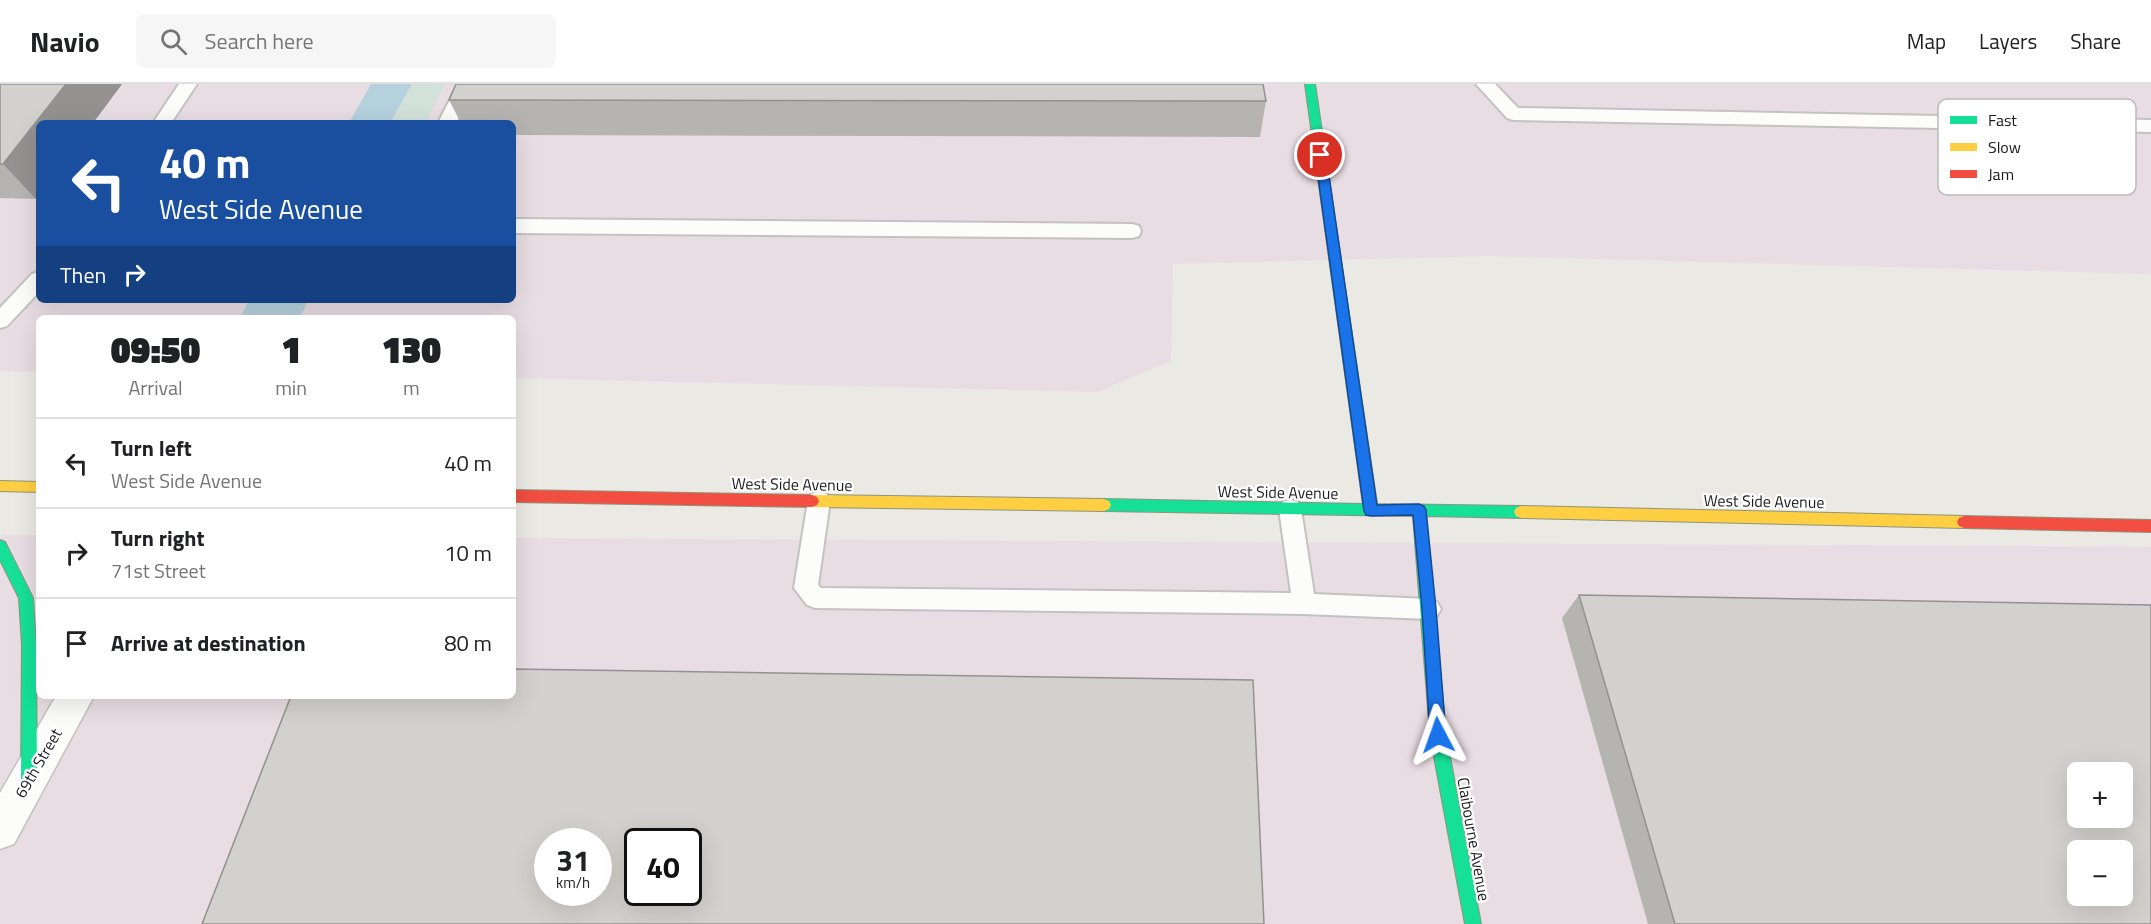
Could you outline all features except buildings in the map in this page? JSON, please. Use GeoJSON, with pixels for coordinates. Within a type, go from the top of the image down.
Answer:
{"type":"FeatureCollection","features":[{"type":"Feature","properties":{"kind":"street"},"geometry":{"type":"LineString","coordinates":[[1310,84],[1371,511]]}},
{"type":"Feature","properties":{"kind":"street"},"geometry":{"type":"LineString","coordinates":[[0,486],[36,487]]}},
{"type":"Feature","properties":{"kind":"street","name":"West Side Avenue"},"geometry":{"type":"LineString","coordinates":[[516,496],[1419,510],[2151,526]]}},
{"type":"Feature","properties":{"kind":"street","name":"Claibourne Avenue"},"geometry":{"type":"LineString","coordinates":[[1419,510],[1438,735],[1473,924]]}},
{"type":"Feature","properties":{"kind":"street"},"geometry":{"type":"LineString","coordinates":[[0,546],[26,598],[29,645],[29,778]]}},
{"type":"Feature","properties":{"kind":"street","name":"69th Street"},"geometry":{"type":"LineString","coordinates":[[0,830],[74,699]]}},
{"type":"Feature","properties":{"kind":"lane"},"geometry":{"type":"LineString","coordinates":[[164,120],[188,84]]}},
{"type":"Feature","properties":{"kind":"lane"},"geometry":{"type":"LineString","coordinates":[[449,120],[467,84]]}},
{"type":"Feature","properties":{"kind":"lane"},"geometry":{"type":"LineString","coordinates":[[1485,84],[1513,114],[1938,122]]}},
{"type":"Feature","properties":{"kind":"lane"},"geometry":{"type":"LineString","coordinates":[[2136,126],[2151,126]]}},
{"type":"Feature","properties":{"kind":"lane"},"geometry":{"type":"LineString","coordinates":[[516,226],[1132,231]]}},
{"type":"Feature","properties":{"kind":"lane"},"geometry":{"type":"LineString","coordinates":[[0,321],[36,282]]}},
{"type":"Feature","properties":{"kind":"lane"},"geometry":{"type":"LineString","coordinates":[[819,501],[806,588],[815,598],[1304,604],[1429,609]]}},
{"type":"Feature","properties":{"kind":"lane"},"geometry":{"type":"LineString","coordinates":[[1290,509],[1304,604]]}},
{"type":"Feature","properties":{"kind":"shaded area"},"geometry":{"type":"Polygon","coordinates":[[[0,84],[2151,84],[2151,274],[1487,256],[1173,264],[1171,361],[1097,392],[516,378],[516,315],[36,315],[36,372],[0,371],[0,84]]]}},
{"type":"Feature","properties":{"kind":"shaded area"},"geometry":{"type":"Polygon","coordinates":[[[412,84],[445,84],[427,120],[392,120],[412,84]]]}},
{"type":"Feature","properties":{"kind":"shaded area"},"geometry":{"type":"Polygon","coordinates":[[[3,535],[36,535],[36,699],[516,699],[516,538],[2151,547],[2151,924],[0,924],[0,540],[3,535]]]}},
{"type":"Feature","properties":{"kind":"water"},"geometry":{"type":"Polygon","coordinates":[[[371,84],[412,84],[392,120],[351,120],[371,84]]]}},
{"type":"Feature","properties":{"kind":"water"},"geometry":{"type":"Polygon","coordinates":[[[248,303],[307,303],[301,315],[242,315],[248,303]]]}},
{"type":"Feature","properties":{"kind":"traffic: fast"},"geometry":{"type":"LineString","coordinates":[[1310,84],[1371,511]]}},
{"type":"Feature","properties":{"kind":"traffic: fast"},"geometry":{"type":"LineString","coordinates":[[1104,505],[1521,512]]}},
{"type":"Feature","properties":{"kind":"traffic: fast"},"geometry":{"type":"LineString","coordinates":[[1419,510],[1438,735],[1473,924]]}},
{"type":"Feature","properties":{"kind":"traffic: fast"},"geometry":{"type":"LineString","coordinates":[[0,546],[26,598],[29,645],[29,778]]}},
{"type":"Feature","properties":{"kind":"traffic: slow"},"geometry":{"type":"LineString","coordinates":[[0,486],[36,487]]}},
{"type":"Feature","properties":{"kind":"traffic: slow"},"geometry":{"type":"LineString","coordinates":[[812,501],[1104,505]]}},
{"type":"Feature","properties":{"kind":"traffic: slow"},"geometry":{"type":"LineString","coordinates":[[1521,512],[1964,522]]}},
{"type":"Feature","properties":{"kind":"traffic: jam"},"geometry":{"type":"LineString","coordinates":[[516,496],[812,501]]}},
{"type":"Feature","properties":{"kind":"traffic: jam"},"geometry":{"type":"LineString","coordinates":[[1964,522],[2151,526]]}},
{"type":"Feature","properties":{"kind":"route"},"geometry":{"type":"LineString","coordinates":[[1320,155],[1371,511],[1419,510],[1438,735]]}}]}
